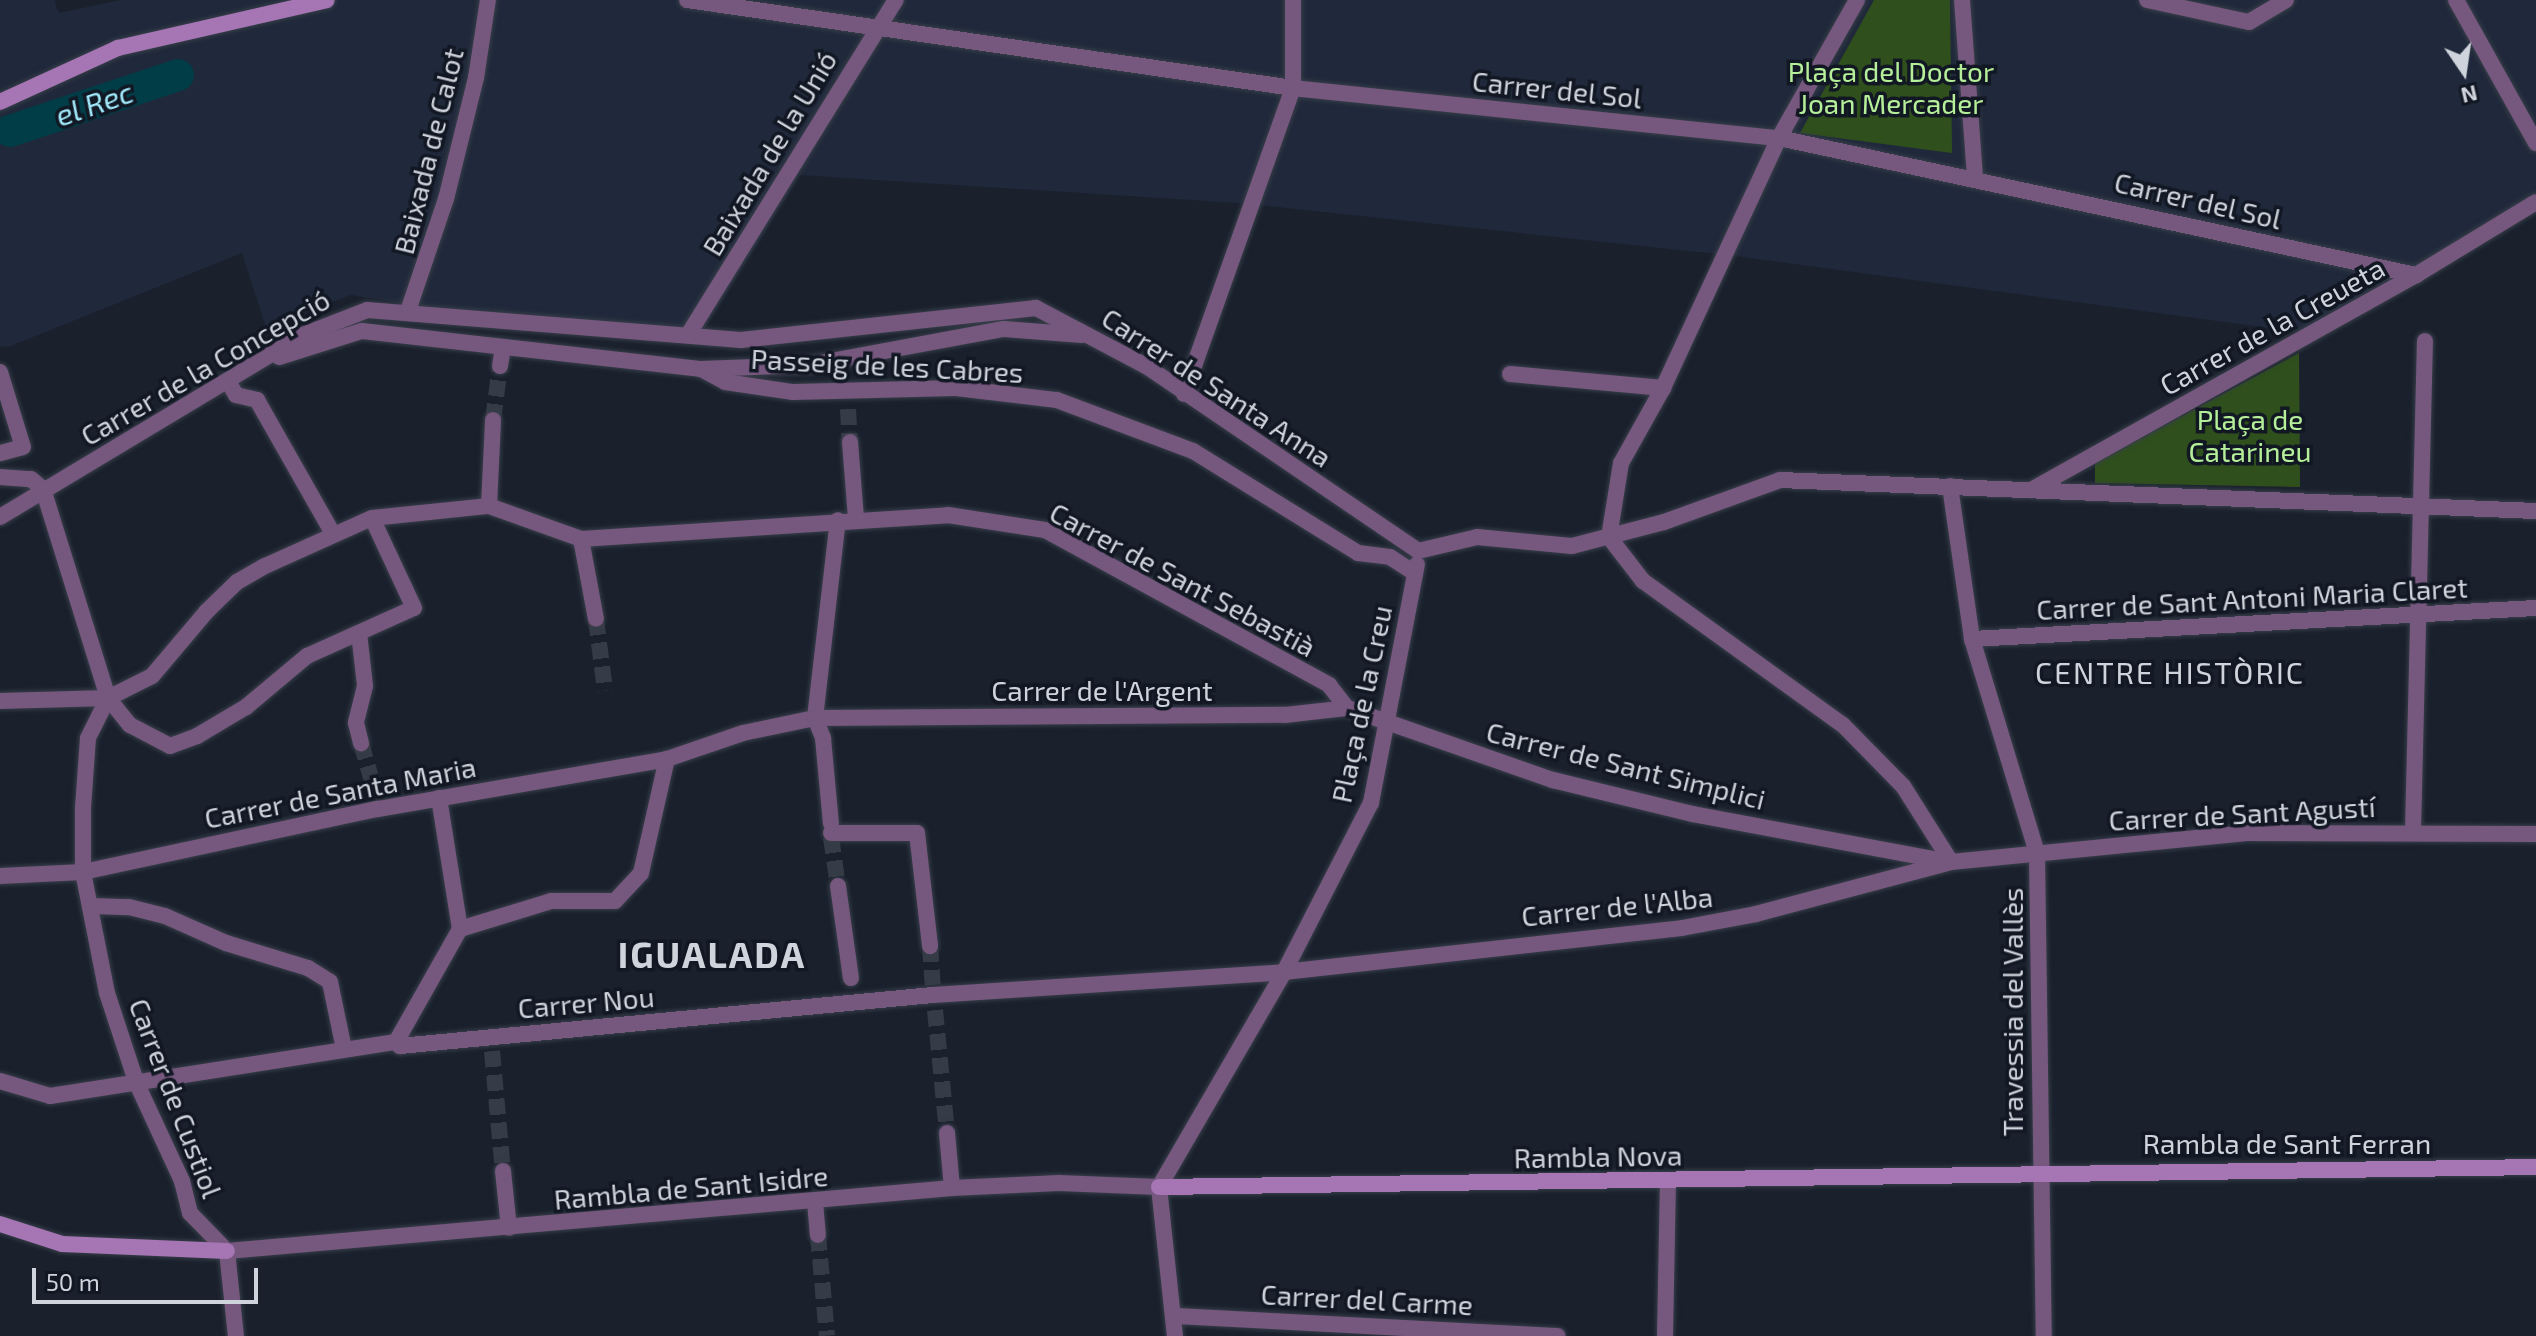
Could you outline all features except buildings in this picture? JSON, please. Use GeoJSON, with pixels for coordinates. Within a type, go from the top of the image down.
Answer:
{"type":"FeatureCollection","features":[{"type":"Feature","properties":{"kind":"street"},"geometry":{"type":"LineString","coordinates":[[0,102],[118,48],[327,0]]}},
{"type":"Feature","properties":{"kind":"street","name":"Baixada de Calot"},"geometry":{"type":"LineString","coordinates":[[408,311],[446,199],[476,78],[488,0]]}},
{"type":"Feature","properties":{"kind":"street","name":"Carrer del Sol"},"geometry":{"type":"LineString","coordinates":[[687,0],[875,30],[1293,88],[1779,138],[1975,176],[2416,275]]}},
{"type":"Feature","properties":{"kind":"street","name":"Baixada de la Unió"},"geometry":{"type":"LineString","coordinates":[[688,335],[896,0]]}},
{"type":"Feature","properties":{"kind":"street"},"geometry":{"type":"LineString","coordinates":[[1184,394],[1293,88],[1293,0]]}},
{"type":"Feature","properties":{"kind":"street"},"geometry":{"type":"LineString","coordinates":[[1857,0],[1779,138],[1663,388],[1621,463],[1609,537],[1643,581],[1843,725],[1903,786],[1951,862]]}},
{"type":"Feature","properties":{"kind":"street"},"geometry":{"type":"LineString","coordinates":[[1962,0],[1975,176]]}},
{"type":"Feature","properties":{"kind":"street"},"geometry":{"type":"LineString","coordinates":[[2147,0],[2249,22],[2286,0]]}},
{"type":"Feature","properties":{"kind":"street"},"geometry":{"type":"LineString","coordinates":[[2456,0],[2536,143]]}},
{"type":"Feature","properties":{"kind":"street","name":"Carrer de la Creueta"},"geometry":{"type":"LineString","coordinates":[[2030,490],[2416,275],[2536,202]]}},
{"type":"Feature","properties":{"kind":"street","name":"Carrer de Santa Anna"},"geometry":{"type":"LineString","coordinates":[[688,335],[785,338],[1036,308],[1100,340],[1418,551]]}},
{"type":"Feature","properties":{"kind":"street","name":"Carrer de la Concepció"},"geometry":{"type":"LineString","coordinates":[[0,517],[335,318],[367,310],[408,311],[688,335]]}},
{"type":"Feature","properties":{"kind":"street","name":"Passeig de les Cabres"},"geometry":{"type":"LineString","coordinates":[[262,363],[362,331],[700,369],[809,365],[1004,329],[1040,329],[1100,340]]}},
{"type":"Feature","properties":{"kind":"street"},"geometry":{"type":"LineString","coordinates":[[2413,830],[2424,508],[2425,341]]}},
{"type":"Feature","properties":{"kind":"street"},"geometry":{"type":"LineString","coordinates":[[500,366],[503,348]]}},
{"type":"Feature","properties":{"kind":"street","name":"Passeig de les Cabres"},"geometry":{"type":"LineString","coordinates":[[700,369],[725,382],[848,402],[956,388],[1057,400],[1193,451],[1358,553],[1390,557],[1415,573]]}},
{"type":"Feature","properties":{"kind":"street"},"geometry":{"type":"LineString","coordinates":[[0,372],[23,447],[0,453]]}},
{"type":"Feature","properties":{"kind":"street"},"geometry":{"type":"LineString","coordinates":[[1510,374],[1663,388]]}},
{"type":"Feature","properties":{"kind":"street"},"geometry":{"type":"LineString","coordinates":[[229,383],[236,395],[257,400],[333,534]]}},
{"type":"Feature","properties":{"kind":"street"},"geometry":{"type":"LineString","coordinates":[[489,501],[493,420]]}},
{"type":"Feature","properties":{"kind":"street"},"geometry":{"type":"LineString","coordinates":[[850,442],[856,518]]}},
{"type":"Feature","properties":{"kind":"street"},"geometry":{"type":"LineString","coordinates":[[0,477],[31,479],[43,489],[108,698],[130,725],[170,746],[197,736],[246,707],[307,656],[414,608],[372,518]]}},
{"type":"Feature","properties":{"kind":"street"},"geometry":{"type":"LineString","coordinates":[[1418,551],[1477,537],[1572,546],[1609,537],[1780,480],[2536,511]]}},
{"type":"Feature","properties":{"kind":"street","name":"Travessia del Vallès"},"geometry":{"type":"LineString","coordinates":[[1950,486],[1972,639],[2037,853],[2038,1171],[2044,1336]]}},
{"type":"Feature","properties":{"kind":"street"},"geometry":{"type":"LineString","coordinates":[[0,701],[108,698],[152,676],[237,582],[372,518],[489,501],[581,539],[596,619]]}},
{"type":"Feature","properties":{"kind":"street","name":"Carrer de Sant Sebastià"},"geometry":{"type":"LineString","coordinates":[[581,539],[856,518],[948,515],[1045,530],[1329,685],[1347,708]]}},
{"type":"Feature","properties":{"kind":"street"},"geometry":{"type":"LineString","coordinates":[[838,520],[815,718],[823,738],[831,831],[917,833],[930,946]]}},
{"type":"Feature","properties":{"kind":"street","name":"Plaça de la Creu"},"geometry":{"type":"LineString","coordinates":[[1159,1187],[1284,972],[1371,803],[1418,551]]}},
{"type":"Feature","properties":{"kind":"street","name":"Carrer de Sant Antoni Maria Claret"},"geometry":{"type":"LineString","coordinates":[[1972,639],[2536,608]]}},
{"type":"Feature","properties":{"kind":"street"},"geometry":{"type":"LineString","coordinates":[[359,633],[365,686],[356,723],[361,743]]}},
{"type":"Feature","properties":{"kind":"street","name":"Carrer de Custiol"},"geometry":{"type":"LineString","coordinates":[[108,698],[88,738],[83,872],[93,906],[107,993],[137,1084],[163,1131],[190,1213],[227,1251]]}},
{"type":"Feature","properties":{"kind":"street","name":"Carrer de l'Argent"},"geometry":{"type":"LineString","coordinates":[[667,759],[743,733],[815,718],[1285,715],[1347,708],[1386,725]]}},
{"type":"Feature","properties":{"kind":"street","name":"Carrer de Sant Simplici"},"geometry":{"type":"LineString","coordinates":[[1386,725],[1553,780],[1693,814],[1951,862]]}},
{"type":"Feature","properties":{"kind":"street"},"geometry":{"type":"LineString","coordinates":[[460,929],[551,901],[615,901],[641,873],[667,759]]}},
{"type":"Feature","properties":{"kind":"street","name":"Carrer de Santa Maria"},"geometry":{"type":"LineString","coordinates":[[0,876],[83,872],[377,802],[439,798],[667,759]]}},
{"type":"Feature","properties":{"kind":"street"},"geometry":{"type":"LineString","coordinates":[[396,1042],[460,929],[439,798]]}},
{"type":"Feature","properties":{"kind":"street","name":"Carrer de Sant Agustí"},"geometry":{"type":"LineString","coordinates":[[1951,862],[2245,833],[2413,830],[2536,834]]}},
{"type":"Feature","properties":{"kind":"street","name":"Carrer de l'Alba"},"geometry":{"type":"LineString","coordinates":[[1284,972],[1682,928],[1756,914],[1951,862]]}},
{"type":"Feature","properties":{"kind":"street"},"geometry":{"type":"LineString","coordinates":[[838,886],[852,991]]}},
{"type":"Feature","properties":{"kind":"street"},"geometry":{"type":"LineString","coordinates":[[93,906],[129,907],[165,916],[226,943],[308,968],[330,982],[344,1049]]}},
{"type":"Feature","properties":{"kind":"street","name":"Carrer Nou"},"geometry":{"type":"LineString","coordinates":[[0,1081],[50,1096],[396,1042],[400,1046],[491,1044],[852,991],[934,997],[1284,972]]}},
{"type":"Feature","properties":{"kind":"street"},"geometry":{"type":"LineString","coordinates":[[947,1133],[952,1188]]}},
{"type":"Feature","properties":{"kind":"street","name":"Rambla de Sant Ferran"},"geometry":{"type":"LineString","coordinates":[[2038,1171],[2536,1167]]}},
{"type":"Feature","properties":{"kind":"street"},"geometry":{"type":"LineString","coordinates":[[503,1171],[509,1228]]}},
{"type":"Feature","properties":{"kind":"street","name":"Rambla Nova"},"geometry":{"type":"LineString","coordinates":[[1159,1187],[1668,1182],[2038,1171]]}},
{"type":"Feature","properties":{"kind":"street"},"geometry":{"type":"LineString","coordinates":[[1665,1336],[1668,1182]]}},
{"type":"Feature","properties":{"kind":"street","name":"Rambla de Sant Isidre"},"geometry":{"type":"LineString","coordinates":[[227,1251],[952,1188],[1059,1183],[1159,1187]]}},
{"type":"Feature","properties":{"kind":"street"},"geometry":{"type":"LineString","coordinates":[[1159,1187],[1175,1336]]}},
{"type":"Feature","properties":{"kind":"street"},"geometry":{"type":"LineString","coordinates":[[815,1202],[818,1235]]}},
{"type":"Feature","properties":{"kind":"street"},"geometry":{"type":"LineString","coordinates":[[0,1224],[62,1244],[227,1251],[236,1336]]}},
{"type":"Feature","properties":{"kind":"street","name":"Carrer del Carme"},"geometry":{"type":"LineString","coordinates":[[1175,1316],[1557,1336]]}},
{"type":"Feature","properties":{"kind":"shaded area"},"geometry":{"type":"Polygon","coordinates":[[[0,0],[54,0],[59,13],[121,0],[2536,0],[2536,212],[2321,335],[1736,256],[1239,203],[800,175],[704,329],[478,315],[351,295],[266,327],[242,253],[8,347],[0,346],[0,0]]]}},
{"type":"Feature","properties":{"kind":"green space","name":"Plaça del Doctor Joan Mercader"},"geometry":{"type":"Polygon","coordinates":[[[1874,0],[1950,0],[1952,153],[1800,133],[1874,0]]]}},
{"type":"Feature","properties":{"kind":"green space","name":"Plaça de Catarineu"},"geometry":{"type":"Polygon","coordinates":[[[2299,353],[2300,487],[2095,483],[2095,463],[2299,353]]]}},
{"type":"Feature","properties":{"kind":"waterway","name":"el Rec"},"geometry":{"type":"LineString","coordinates":[[10,131],[178,75]]}},
{"type":"Feature","properties":{"kind":"tunnel"},"geometry":{"type":"LineString","coordinates":[[493,420],[500,366]]}},
{"type":"Feature","properties":{"kind":"tunnel"},"geometry":{"type":"LineString","coordinates":[[848,409],[850,442]]}},
{"type":"Feature","properties":{"kind":"tunnel"},"geometry":{"type":"LineString","coordinates":[[596,619],[605,690]]}},
{"type":"Feature","properties":{"kind":"tunnel"},"geometry":{"type":"LineString","coordinates":[[361,743],[376,795]]}},
{"type":"Feature","properties":{"kind":"tunnel"},"geometry":{"type":"LineString","coordinates":[[831,837],[838,886]]}},
{"type":"Feature","properties":{"kind":"tunnel"},"geometry":{"type":"LineString","coordinates":[[930,946],[933,985]]}},
{"type":"Feature","properties":{"kind":"tunnel"},"geometry":{"type":"LineString","coordinates":[[935,1010],[947,1133]]}},
{"type":"Feature","properties":{"kind":"tunnel"},"geometry":{"type":"LineString","coordinates":[[492,1051],[503,1171]]}},
{"type":"Feature","properties":{"kind":"tunnel"},"geometry":{"type":"LineString","coordinates":[[818,1235],[827,1336]]}},
{"type":"Feature","properties":{"kind":"district","name":"CENTRE HISTÒRIC"},"geometry":{"type":"Point","coordinates":[2170,672]}},
{"type":"Feature","properties":{"kind":"district","name":"IGUALADA"},"geometry":{"type":"Point","coordinates":[712,954]}}]}
